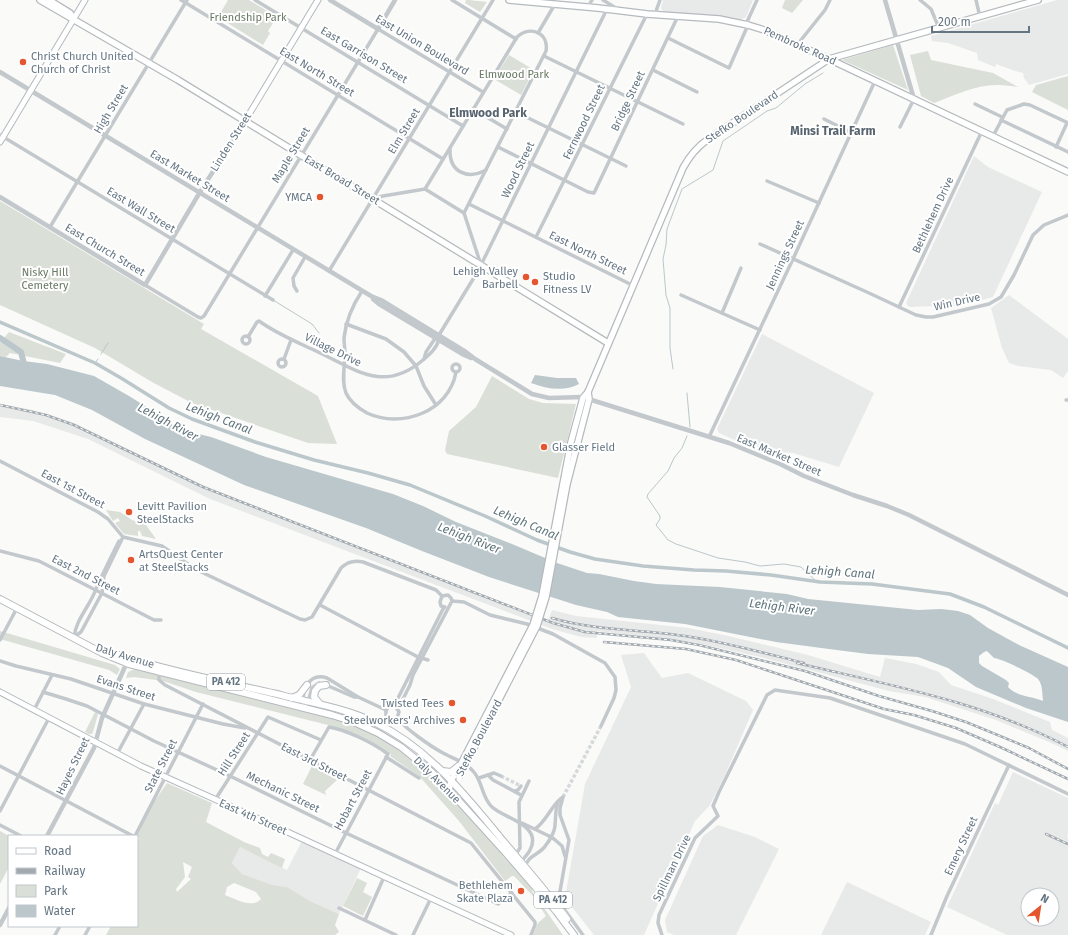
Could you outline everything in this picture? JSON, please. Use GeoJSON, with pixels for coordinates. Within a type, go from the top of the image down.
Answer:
{"type":"FeatureCollection","features":[{"type":"Feature","properties":{"kind":"highway","name":"PA 412"},"geometry":{"type":"LineString","coordinates":[[0,599],[74,637]]}},
{"type":"Feature","properties":{"kind":"highway","name":"Daly Avenue"},"geometry":{"type":"LineString","coordinates":[[74,637],[159,673],[343,718],[383,736],[420,761],[449,790],[506,853],[522,866],[527,878],[556,911],[574,935]]}},
{"type":"Feature","properties":{"kind":"highway","name":"Daly Avenue"},"geometry":{"type":"LineString","coordinates":[[128,661],[322,705],[355,715],[386,728],[416,748],[442,771],[515,855],[522,866],[552,900],[578,935]]}},
{"type":"Feature","properties":{"kind":"highway"},"geometry":{"type":"LineString","coordinates":[[291,698],[298,695],[307,685]]}},
{"type":"Feature","properties":{"kind":"highway"},"geometry":{"type":"LineString","coordinates":[[322,705],[315,698],[314,692],[318,687],[326,685]]}},
{"type":"Feature","properties":{"kind":"highway"},"geometry":{"type":"LineString","coordinates":[[442,771],[455,775],[461,764]]}},
{"type":"Feature","properties":{"kind":"main road","name":"East Broad Street"},"geometry":{"type":"LineString","coordinates":[[40,0],[67,17],[74,19],[149,63],[608,343]]}},
{"type":"Feature","properties":{"kind":"main road","name":"East Broad Street"},"geometry":{"type":"LineString","coordinates":[[49,0],[70,13],[74,19]]}},
{"type":"Feature","properties":{"kind":"main road"},"geometry":{"type":"LineString","coordinates":[[1,138],[85,0]]}},
{"type":"Feature","properties":{"kind":"main road","name":"Linden Street"},"geometry":{"type":"LineString","coordinates":[[245,121],[318,0]]}},
{"type":"Feature","properties":{"kind":"main road","name":"Pembroke Road"},"geometry":{"type":"LineString","coordinates":[[509,0],[723,20],[747,24],[829,58],[1068,172]]}},
{"type":"Feature","properties":{"kind":"main road","name":"Stefko Boulevard"},"geometry":{"type":"LineString","coordinates":[[449,790],[455,775],[537,626],[546,597],[571,442],[588,392],[608,343],[634,286],[683,168],[692,155],[706,141],[829,58],[1034,1]]}},
{"type":"Feature","properties":{"kind":"main road","name":"Stefko Boulevard"},"geometry":{"type":"LineString","coordinates":[[461,764],[533,625],[542,596],[565,484]]}},
{"type":"Feature","properties":{"kind":"main road","name":"East 4th Street"},"geometry":{"type":"LineString","coordinates":[[0,692],[117,754],[510,935]]}},
{"type":"Feature","properties":{"kind":"street","name":"East North Street"},"geometry":{"type":"LineString","coordinates":[[181,0],[186,1],[281,61],[443,159]]}},
{"type":"Feature","properties":{"kind":"street","name":"East Garrison Street"},"geometry":{"type":"LineString","coordinates":[[255,0],[463,126]]}},
{"type":"Feature","properties":{"kind":"street","name":"East Union Boulevard"},"geometry":{"type":"LineString","coordinates":[[330,0],[484,92]]}},
{"type":"Feature","properties":{"kind":"street","name":"Maple Street"},"geometry":{"type":"LineString","coordinates":[[201,318],[204,316],[258,228],[395,0]]}},
{"type":"Feature","properties":{"kind":"street"},"geometry":{"type":"LineString","coordinates":[[452,0],[516,39]]}},
{"type":"Feature","properties":{"kind":"street","name":"Elm Street"},"geometry":{"type":"LineString","coordinates":[[329,271],[493,0]]}},
{"type":"Feature","properties":{"kind":"street"},"geometry":{"type":"LineString","coordinates":[[588,7],[592,0]]}},
{"type":"Feature","properties":{"kind":"street"},"geometry":{"type":"LineString","coordinates":[[603,0],[620,10]]}},
{"type":"Feature","properties":{"kind":"street"},"geometry":{"type":"LineString","coordinates":[[655,14],[660,0]]}},
{"type":"Feature","properties":{"kind":"street"},"geometry":{"type":"LineString","coordinates":[[668,38],[729,68],[757,0]]}},
{"type":"Feature","properties":{"kind":"street"},"geometry":{"type":"LineString","coordinates":[[797,45],[825,10],[830,0]]}},
{"type":"Feature","properties":{"kind":"street"},"geometry":{"type":"LineString","coordinates":[[885,0],[914,99],[900,127]]}},
{"type":"Feature","properties":{"kind":"street"},"geometry":{"type":"LineString","coordinates":[[920,0],[931,9],[940,28]]}},
{"type":"Feature","properties":{"kind":"street"},"geometry":{"type":"LineString","coordinates":[[976,0],[980,17]]}},
{"type":"Feature","properties":{"kind":"street","name":"High Street"},"geometry":{"type":"LineString","coordinates":[[50,227],[186,1]]}},
{"type":"Feature","properties":{"kind":"street"},"geometry":{"type":"LineString","coordinates":[[538,33],[555,4]]}},
{"type":"Feature","properties":{"kind":"street","name":"Wood Street"},"geometry":{"type":"LineString","coordinates":[[438,338],[478,271],[607,9]]}},
{"type":"Feature","properties":{"kind":"street","name":"Fernwood Street"},"geometry":{"type":"LineString","coordinates":[[536,237],[648,14]]}},
{"type":"Feature","properties":{"kind":"street","name":"Bridge Street"},"geometry":{"type":"LineString","coordinates":[[565,180],[588,192],[594,193],[678,16]]}},
{"type":"Feature","properties":{"kind":"street"},"geometry":{"type":"LineString","coordinates":[[425,189],[516,39],[525,32],[531,31],[538,33],[544,38],[546,44],[544,56],[464,213]]}},
{"type":"Feature","properties":{"kind":"street"},"geometry":{"type":"LineString","coordinates":[[544,56],[682,124]]}},
{"type":"Feature","properties":{"kind":"street"},"geometry":{"type":"LineString","coordinates":[[653,70],[698,92]]}},
{"type":"Feature","properties":{"kind":"street","name":"East Market Street"},"geometry":{"type":"LineString","coordinates":[[0,72],[200,192],[293,250],[362,291],[381,300],[438,338],[466,352],[532,394],[549,398],[586,399],[743,448],[804,476],[853,496],[887,506],[909,515],[1068,595]]}},
{"type":"Feature","properties":{"kind":"street","name":"Jennings Street"},"geometry":{"type":"LineString","coordinates":[[709,437],[793,260],[875,81]]}},
{"type":"Feature","properties":{"kind":"street"},"geometry":{"type":"LineString","coordinates":[[975,104],[1001,119],[1068,152]]}},
{"type":"Feature","properties":{"kind":"street"},"geometry":{"type":"LineString","coordinates":[[993,136],[1001,119],[1008,109],[1027,104],[1068,123],[1056,147]]}},
{"type":"Feature","properties":{"kind":"street"},"geometry":{"type":"LineString","coordinates":[[473,109],[507,129]]}},
{"type":"Feature","properties":{"kind":"street"},"geometry":{"type":"LineString","coordinates":[[516,112],[626,166]]}},
{"type":"Feature","properties":{"kind":"street"},"geometry":{"type":"LineString","coordinates":[[824,119],[852,132]]}},
{"type":"Feature","properties":{"kind":"street","name":"Linden Street"},"geometry":{"type":"LineString","coordinates":[[145,285],[200,192],[245,121]]}},
{"type":"Feature","properties":{"kind":"street","name":"Bethlehem Drive"},"geometry":{"type":"LineString","coordinates":[[899,307],[982,131]]}},
{"type":"Feature","properties":{"kind":"street","name":"East Wall Street"},"geometry":{"type":"LineString","coordinates":[[1,138],[77,182],[272,300]]}},
{"type":"Feature","properties":{"kind":"street"},"geometry":{"type":"LineString","coordinates":[[498,147],[565,180]]}},
{"type":"Feature","properties":{"kind":"street"},"geometry":{"type":"LineString","coordinates":[[450,148],[452,162],[455,168],[460,172],[472,175],[487,169]]}},
{"type":"Feature","properties":{"kind":"street"},"geometry":{"type":"LineString","coordinates":[[767,181],[819,202]]}},
{"type":"Feature","properties":{"kind":"street"},"geometry":{"type":"LineString","coordinates":[[373,199],[425,189],[464,213],[481,265]]}},
{"type":"Feature","properties":{"kind":"street","name":"East Church Street"},"geometry":{"type":"LineString","coordinates":[[0,197],[201,318]]}},
{"type":"Feature","properties":{"kind":"street","name":"East North Street"},"geometry":{"type":"LineString","coordinates":[[469,204],[634,286]]}},
{"type":"Feature","properties":{"kind":"street","name":"Win Drive"},"geometry":{"type":"LineString","coordinates":[[760,244],[916,315],[933,317],[967,310],[996,301],[1001,297],[1010,283],[1033,235],[1044,225],[1068,215]]}},
{"type":"Feature","properties":{"kind":"street"},"geometry":{"type":"LineString","coordinates":[[265,296],[293,250]]}},
{"type":"Feature","properties":{"kind":"street"},"geometry":{"type":"LineString","coordinates":[[297,291],[294,286],[293,278],[305,257]]}},
{"type":"Feature","properties":{"kind":"street"},"geometry":{"type":"LineString","coordinates":[[722,314],[741,268]]}},
{"type":"Feature","properties":{"kind":"street"},"geometry":{"type":"LineString","coordinates":[[362,291],[349,313],[344,340],[343,379],[345,392],[355,405],[371,415],[387,419],[405,419],[420,415],[436,405],[450,388],[456,372]]}},
{"type":"Feature","properties":{"kind":"street"},"geometry":{"type":"LineString","coordinates":[[681,295],[760,330]]}},
{"type":"Feature","properties":{"kind":"street","name":"Village Drive"},"geometry":{"type":"LineString","coordinates":[[248,337],[259,321],[291,340],[363,374],[377,376],[393,375],[409,371],[424,359],[426,352],[438,338]]}},
{"type":"Feature","properties":{"kind":"street"},"geometry":{"type":"LineString","coordinates":[[346,324],[380,336],[392,342],[404,352],[416,366],[424,386],[436,405]]}},
{"type":"Feature","properties":{"kind":"street"},"geometry":{"type":"LineString","coordinates":[[284,359],[291,340]]}},
{"type":"Feature","properties":{"kind":"street","name":"East 1st Street"},"geometry":{"type":"LineString","coordinates":[[0,461],[98,512],[108,519],[122,537]]}},
{"type":"Feature","properties":{"kind":"street"},"geometry":{"type":"LineString","coordinates":[[74,637],[75,629],[96,590],[101,575],[122,537]]}},
{"type":"Feature","properties":{"kind":"street"},"geometry":{"type":"LineString","coordinates":[[74,637],[81,632],[102,592],[104,576],[122,537]]}},
{"type":"Feature","properties":{"kind":"street"},"geometry":{"type":"LineString","coordinates":[[122,537],[162,546],[194,568],[246,592],[300,620],[310,619],[343,566],[348,563],[358,561],[436,590],[442,596]]}},
{"type":"Feature","properties":{"kind":"street","name":"East 2nd Street"},"geometry":{"type":"LineString","coordinates":[[0,551],[39,561],[154,620],[161,620]]}},
{"type":"Feature","properties":{"kind":"street"},"geometry":{"type":"LineString","coordinates":[[442,596],[448,595],[452,601]]}},
{"type":"Feature","properties":{"kind":"street"},"geometry":{"type":"LineString","coordinates":[[442,596],[440,602],[441,606],[444,607]]}},
{"type":"Feature","properties":{"kind":"street"},"geometry":{"type":"LineString","coordinates":[[421,657],[452,601]]}},
{"type":"Feature","properties":{"kind":"street"},"geometry":{"type":"LineString","coordinates":[[452,601],[464,602],[490,615],[527,624],[553,634],[605,663],[615,677],[616,690],[614,698],[601,726]]}},
{"type":"Feature","properties":{"kind":"street"},"geometry":{"type":"LineString","coordinates":[[320,605],[428,660]]}},
{"type":"Feature","properties":{"kind":"street"},"geometry":{"type":"LineString","coordinates":[[444,607],[449,606]]}},
{"type":"Feature","properties":{"kind":"street"},"geometry":{"type":"LineString","coordinates":[[397,718],[399,714],[396,707],[444,607]]}},
{"type":"Feature","properties":{"kind":"street"},"geometry":{"type":"LineString","coordinates":[[0,640],[17,608]]}},
{"type":"Feature","properties":{"kind":"street","name":"Evans Street"},"geometry":{"type":"LineString","coordinates":[[0,661],[71,679],[144,704],[248,729]]}},
{"type":"Feature","properties":{"kind":"street","name":"Hayes Street"},"geometry":{"type":"LineString","coordinates":[[48,835],[94,748],[103,715],[128,661]]}},
{"type":"Feature","properties":{"kind":"street","name":"East 3rd Street"},"geometry":{"type":"LineString","coordinates":[[159,673],[158,678],[161,682],[248,729],[471,843],[535,923],[531,935]]}},
{"type":"Feature","properties":{"kind":"street"},"geometry":{"type":"LineString","coordinates":[[34,710],[52,675]]}},
{"type":"Feature","properties":{"kind":"street"},"geometry":{"type":"LineString","coordinates":[[304,708],[307,685],[313,678],[325,677],[358,697],[386,710]]}},
{"type":"Feature","properties":{"kind":"street"},"geometry":{"type":"LineString","coordinates":[[305,701],[314,685],[319,683],[354,698],[358,697]]}},
{"type":"Feature","properties":{"kind":"street","name":"Spillman Drive"},"geometry":{"type":"LineString","coordinates":[[662,935],[658,923],[659,915],[695,838],[718,816],[713,806],[719,792],[767,695],[775,690],[830,698],[965,744],[1009,765]]}},
{"type":"Feature","properties":{"kind":"street","name":"Mechanic Street"},"geometry":{"type":"LineString","coordinates":[[43,692],[72,701],[103,715],[346,833],[498,904],[512,893]]}},
{"type":"Feature","properties":{"kind":"street"},"geometry":{"type":"LineString","coordinates":[[117,754],[144,704]]}},
{"type":"Feature","properties":{"kind":"street","name":"State Street"},"geometry":{"type":"LineString","coordinates":[[135,835],[203,704]]}},
{"type":"Feature","properties":{"kind":"street"},"geometry":{"type":"LineString","coordinates":[[386,710],[389,707],[396,707]]}},
{"type":"Feature","properties":{"kind":"street"},"geometry":{"type":"LineString","coordinates":[[386,710],[388,718],[397,718],[435,748],[470,767],[479,778],[486,800],[490,806],[560,843],[564,850],[565,862]]}},
{"type":"Feature","properties":{"kind":"street","name":"Hill Street"},"geometry":{"type":"LineString","coordinates":[[215,800],[268,717],[321,740]]}},
{"type":"Feature","properties":{"kind":"street"},"geometry":{"type":"LineString","coordinates":[[0,811],[49,718]]}},
{"type":"Feature","properties":{"kind":"street"},"geometry":{"type":"LineString","coordinates":[[310,760],[329,727],[339,729],[360,739],[387,755],[419,778]]}},
{"type":"Feature","properties":{"kind":"street","name":"Hobart Street"},"geometry":{"type":"LineString","coordinates":[[335,854],[387,755]]}},
{"type":"Feature","properties":{"kind":"street"},"geometry":{"type":"LineString","coordinates":[[1009,765],[1068,794]]}},
{"type":"Feature","properties":{"kind":"street","name":"Emery Street"},"geometry":{"type":"LineString","coordinates":[[931,935],[950,890],[1009,765]]}},
{"type":"Feature","properties":{"kind":"street"},"geometry":{"type":"LineString","coordinates":[[0,766],[132,835]]}},
{"type":"Feature","properties":{"kind":"street"},"geometry":{"type":"LineString","coordinates":[[479,778],[494,773],[501,776]]}},
{"type":"Feature","properties":{"kind":"street"},"geometry":{"type":"LineString","coordinates":[[488,775],[494,780],[522,795]]}},
{"type":"Feature","properties":{"kind":"street"},"geometry":{"type":"LineString","coordinates":[[506,853],[512,856],[515,855],[520,848],[519,802],[528,782],[520,785],[518,790],[514,791]]}},
{"type":"Feature","properties":{"kind":"street"},"geometry":{"type":"LineString","coordinates":[[520,785],[525,788]]}},
{"type":"Feature","properties":{"kind":"street"},"geometry":{"type":"LineString","coordinates":[[535,829],[542,823],[557,802],[562,799]]}},
{"type":"Feature","properties":{"kind":"street"},"geometry":{"type":"LineString","coordinates":[[522,866],[530,857],[545,847],[554,831],[556,824],[556,809],[562,799]]}},
{"type":"Feature","properties":{"kind":"street"},"geometry":{"type":"LineString","coordinates":[[562,799],[560,815],[569,840],[559,892],[560,903],[583,935]]}},
{"type":"Feature","properties":{"kind":"street"},"geometry":{"type":"LineString","coordinates":[[519,822],[530,832],[532,841],[530,850],[522,866]]}},
{"type":"Feature","properties":{"kind":"street"},"geometry":{"type":"LineString","coordinates":[[0,825],[19,835]]}},
{"type":"Feature","properties":{"kind":"street"},"geometry":{"type":"LineString","coordinates":[[365,920],[384,877]]}},
{"type":"Feature","properties":{"kind":"street"},"geometry":{"type":"LineString","coordinates":[[413,935],[431,898]]}},
{"type":"Feature","properties":{"kind":"street"},"geometry":{"type":"LineString","coordinates":[[338,908],[396,935]]}},
{"type":"Feature","properties":{"kind":"street"},"geometry":{"type":"LineString","coordinates":[[0,925],[8,910]]}},
{"type":"Feature","properties":{"kind":"shaded area"},"geometry":{"type":"Polygon","coordinates":[[[663,0],[753,0],[746,17],[740,20],[664,12],[661,8],[663,0]]]}},
{"type":"Feature","properties":{"kind":"shaded area"},"geometry":{"type":"Polygon","coordinates":[[[1057,0],[1068,0],[1068,74],[1029,85],[1024,78],[1023,73],[996,64],[995,67],[978,60],[977,53],[948,43],[932,41],[931,36],[1057,0]]]}},
{"type":"Feature","properties":{"kind":"shaded area"},"geometry":{"type":"Polygon","coordinates":[[[974,156],[988,167],[1042,192],[993,297],[963,305],[909,307],[906,303],[974,156]]]}},
{"type":"Feature","properties":{"kind":"shaded area"},"geometry":{"type":"Polygon","coordinates":[[[1009,295],[1068,339],[1068,371],[1063,378],[1051,370],[1018,366],[1009,363],[1002,348],[991,308],[1009,295]]]}},
{"type":"Feature","properties":{"kind":"shaded area"},"geometry":{"type":"Polygon","coordinates":[[[762,334],[874,393],[839,467],[793,453],[770,451],[768,455],[719,433],[717,429],[762,334]]]}},
{"type":"Feature","properties":{"kind":"shaded area"},"geometry":{"type":"Polygon","coordinates":[[[0,404],[33,410],[74,423],[210,488],[548,620],[552,610],[576,616],[689,628],[808,655],[880,677],[885,658],[916,664],[939,672],[951,685],[993,699],[1050,722],[1052,730],[1068,738],[1068,751],[996,720],[925,697],[889,691],[760,657],[693,642],[597,631],[597,638],[581,637],[552,629],[210,499],[88,439],[33,421],[0,417],[0,404]]]}},
{"type":"Feature","properties":{"kind":"shaded area"},"geometry":{"type":"Polygon","coordinates":[[[644,653],[662,678],[688,673],[746,701],[753,710],[725,775],[710,805],[695,821],[644,935],[594,935],[565,898],[585,784],[631,687],[621,655],[644,653]]]}},
{"type":"Feature","properties":{"kind":"shaded area"},"geometry":{"type":"Polygon","coordinates":[[[1013,772],[1068,798],[1068,935],[1007,935],[947,907],[995,803],[998,805],[1013,772]]]}},
{"type":"Feature","properties":{"kind":"shaded area"},"geometry":{"type":"Polygon","coordinates":[[[718,825],[755,837],[779,849],[736,935],[674,935],[667,932],[665,920],[703,836],[718,825]]]}},
{"type":"Feature","properties":{"kind":"shaded area"},"geometry":{"type":"Polygon","coordinates":[[[302,841],[361,868],[339,914],[310,901],[287,887],[273,885],[242,874],[232,863],[240,847],[287,870],[302,841]]]}},
{"type":"Feature","properties":{"kind":"shaded area"},"geometry":{"type":"Polygon","coordinates":[[[847,882],[931,922],[925,935],[821,935],[847,882]]]}},
{"type":"Feature","properties":{"kind":"green space","name":"Friendship Park"},"geometry":{"type":"Polygon","coordinates":[[[228,0],[249,0],[277,17],[268,31],[270,33],[263,45],[218,17],[228,0]]]}},
{"type":"Feature","properties":{"kind":"green space"},"geometry":{"type":"Polygon","coordinates":[[[466,0],[487,2],[480,12],[465,3],[466,0]]]}},
{"type":"Feature","properties":{"kind":"green space"},"geometry":{"type":"Polygon","coordinates":[[[785,0],[803,0],[792,13],[782,8],[785,0]]]}},
{"type":"Feature","properties":{"kind":"green space"},"geometry":{"type":"Polygon","coordinates":[[[893,45],[908,90],[842,60],[893,45]]]}},
{"type":"Feature","properties":{"kind":"green space"},"geometry":{"type":"Polygon","coordinates":[[[928,51],[931,60],[993,73],[1018,87],[1001,85],[983,86],[934,103],[921,96],[910,55],[928,51]]]}},
{"type":"Feature","properties":{"kind":"green space","name":"Elmwood Park"},"geometry":{"type":"Polygon","coordinates":[[[509,55],[534,70],[521,95],[494,79],[509,55]]]}},
{"type":"Feature","properties":{"kind":"green space"},"geometry":{"type":"Polygon","coordinates":[[[1068,76],[1068,110],[1032,92],[1036,85],[1068,76]]]}},
{"type":"Feature","properties":{"kind":"green space","name":"Nisky Hill Cemetery"},"geometry":{"type":"Polygon","coordinates":[[[0,201],[204,324],[201,329],[318,396],[337,444],[308,443],[192,403],[152,382],[95,348],[0,305],[0,201]]]}},
{"type":"Feature","properties":{"kind":"green space"},"geometry":{"type":"Polygon","coordinates":[[[9,332],[66,354],[60,363],[10,353],[6,357],[0,356],[0,343],[9,332]]]}},
{"type":"Feature","properties":{"kind":"green space","name":"Glasser Field"},"geometry":{"type":"Polygon","coordinates":[[[492,376],[529,399],[543,403],[576,404],[558,478],[447,454],[445,450],[449,431],[476,407],[492,376]]]}},
{"type":"Feature","properties":{"kind":"green space"},"geometry":{"type":"Polygon","coordinates":[[[106,510],[120,512],[132,520],[146,525],[156,539],[142,536],[140,531],[138,531],[138,536],[124,534],[115,523],[120,521],[118,518],[113,521],[106,510]]]}},
{"type":"Feature","properties":{"kind":"green space"},"geometry":{"type":"Polygon","coordinates":[[[0,631],[115,665],[120,669],[117,675],[109,670],[0,639],[0,631]]]}},
{"type":"Feature","properties":{"kind":"green space"},"geometry":{"type":"Polygon","coordinates":[[[135,669],[320,713],[354,724],[382,737],[411,756],[440,782],[532,888],[532,891],[563,935],[533,935],[538,923],[546,916],[533,896],[514,876],[505,881],[459,821],[419,776],[390,756],[391,754],[336,727],[196,692],[163,681],[134,677],[126,678],[128,672],[135,669]]]}},
{"type":"Feature","properties":{"kind":"green space"},"geometry":{"type":"Polygon","coordinates":[[[95,712],[98,714],[93,732],[92,734],[89,734],[85,732],[95,712]]]}},
{"type":"Feature","properties":{"kind":"green space"},"geometry":{"type":"Polygon","coordinates":[[[312,766],[337,780],[325,791],[326,795],[303,784],[312,766]]]}},
{"type":"Feature","properties":{"kind":"green space"},"geometry":{"type":"Polygon","coordinates":[[[167,783],[212,803],[206,822],[244,842],[260,848],[262,854],[268,857],[271,853],[285,859],[282,868],[240,847],[232,863],[242,874],[273,885],[287,887],[310,901],[339,914],[335,925],[339,932],[335,935],[106,935],[110,927],[138,927],[139,838],[137,835],[150,808],[167,783]],[[183,862],[185,877],[176,889],[177,892],[191,879],[188,877],[192,867],[183,862]],[[234,883],[227,887],[225,895],[239,901],[253,903],[261,899],[256,892],[234,883]]]}},
{"type":"Feature","properties":{"kind":"green space"},"geometry":{"type":"Polygon","coordinates":[[[0,831],[8,835],[8,869],[0,884],[0,831]]]}},
{"type":"Feature","properties":{"kind":"green space"},"geometry":{"type":"Polygon","coordinates":[[[357,878],[367,883],[363,892],[372,897],[363,916],[343,906],[357,878]]]}},
{"type":"Feature","properties":{"kind":"water","name":"Lehigh River"},"geometry":{"type":"Polygon","coordinates":[[[0,356],[47,364],[94,376],[158,414],[178,429],[211,437],[266,457],[393,494],[423,506],[456,522],[557,563],[587,573],[656,584],[720,587],[787,594],[808,599],[918,610],[941,609],[958,611],[970,615],[988,628],[1019,645],[1068,667],[1068,722],[1026,708],[976,687],[948,668],[918,657],[868,654],[776,642],[685,624],[618,617],[607,612],[576,605],[489,577],[366,528],[244,485],[145,439],[92,410],[55,395],[0,386],[0,356]],[[987,651],[984,652],[979,656],[979,663],[1006,680],[1009,683],[1008,687],[1016,693],[1043,701],[1042,687],[1038,679],[1017,667],[994,658],[987,651]]]}},
{"type":"Feature","properties":{"kind":"water"},"geometry":{"type":"Polygon","coordinates":[[[535,375],[557,378],[576,378],[579,384],[561,389],[543,387],[531,383],[535,375]]]}},
{"type":"Feature","properties":{"kind":"waterway"},"geometry":{"type":"LineString","coordinates":[[673,369],[670,348],[670,308],[666,295],[663,259],[667,229],[682,189],[713,170],[723,141],[767,111],[776,108],[805,84],[823,73]]}},
{"type":"Feature","properties":{"kind":"waterway"},"geometry":{"type":"LineString","coordinates":[[273,300],[312,324],[319,333]]}},
{"type":"Feature","properties":{"kind":"waterway","name":"Lehigh Canal"},"geometry":{"type":"LineString","coordinates":[[0,322],[95,363],[169,408],[192,419],[255,442],[314,460],[410,485],[485,516],[537,540],[570,552],[595,559],[643,566],[771,575],[820,582],[872,584],[950,594],[984,607],[1068,648]]}},
{"type":"Feature","properties":{"kind":"waterway"},"geometry":{"type":"LineString","coordinates":[[0,338],[21,352],[25,368]]}},
{"type":"Feature","properties":{"kind":"waterway"},"geometry":{"type":"LineString","coordinates":[[101,354],[108,343]]}},
{"type":"Feature","properties":{"kind":"waterway","name":"Lehigh Canal"},"geometry":{"type":"LineString","coordinates":[[95,363],[98,359]]}},
{"type":"Feature","properties":{"kind":"waterway"},"geometry":{"type":"LineString","coordinates":[[687,393],[690,427]]}},
{"type":"Feature","properties":{"kind":"waterway"},"geometry":{"type":"LineString","coordinates":[[687,436],[682,448],[674,458],[668,471],[647,497],[660,516],[660,519],[656,525],[668,540],[718,558],[760,566],[784,564],[801,567],[816,581]]}},
{"type":"Feature","properties":{"kind":"tunnel"},"geometry":{"type":"LineString","coordinates":[[563,797],[601,726]]}},
{"type":"Feature","properties":{"kind":"tunnel"},"geometry":{"type":"LineString","coordinates":[[501,776],[519,785]]}},
{"type":"Feature","properties":{"kind":"railway"},"geometry":{"type":"LineString","coordinates":[[0,405],[46,415],[74,425],[203,487],[553,623],[585,632],[671,640],[699,645],[805,671],[879,696],[966,722],[1029,748],[1068,769]]}},
{"type":"Feature","properties":{"kind":"railway"},"geometry":{"type":"LineString","coordinates":[[552,618],[601,628],[700,638],[804,663]]}},
{"type":"Feature","properties":{"kind":"railway"},"geometry":{"type":"LineString","coordinates":[[604,642],[686,649],[736,660],[884,709],[914,715],[956,728],[1068,779]]}},
{"type":"Feature","properties":{"kind":"railway"},"geometry":{"type":"LineString","coordinates":[[797,663],[901,687],[970,706],[1036,731],[1068,747]]}},
{"type":"Feature","properties":{"kind":"railway"},"geometry":{"type":"LineString","coordinates":[[1046,834],[1068,844]]}},
{"type":"Feature","properties":{"kind":"place","name":"Christ Church United Church of Christ"},"geometry":{"type":"Point","coordinates":[23,62]}},
{"type":"Feature","properties":{"kind":"place","name":"YMCA"},"geometry":{"type":"Point","coordinates":[320,197]}},
{"type":"Feature","properties":{"kind":"place","name":"Lehigh Valley Barbell"},"geometry":{"type":"Point","coordinates":[526,277]}},
{"type":"Feature","properties":{"kind":"place","name":"Studio Fitness LV"},"geometry":{"type":"Point","coordinates":[535,282]}},
{"type":"Feature","properties":{"kind":"place","name":"Glasser Field"},"geometry":{"type":"Point","coordinates":[544,447]}},
{"type":"Feature","properties":{"kind":"place","name":"Levitt Pavilion SteelStacks"},"geometry":{"type":"Point","coordinates":[129,512]}},
{"type":"Feature","properties":{"kind":"place","name":"ArtsQuest Center at SteelStacks"},"geometry":{"type":"Point","coordinates":[131,560]}},
{"type":"Feature","properties":{"kind":"place","name":"Twisted Tees"},"geometry":{"type":"Point","coordinates":[452,703]}},
{"type":"Feature","properties":{"kind":"place","name":"Steelworkers' Archives"},"geometry":{"type":"Point","coordinates":[463,720]}},
{"type":"Feature","properties":{"kind":"place","name":"Bethlehem Skate Plaza"},"geometry":{"type":"Point","coordinates":[521,891]}},
{"type":"Feature","properties":{"kind":"district","name":"Elmwood Park"},"geometry":{"type":"Point","coordinates":[488,113]}},
{"type":"Feature","properties":{"kind":"district","name":"Minsi Trail Farm"},"geometry":{"type":"Point","coordinates":[833,131]}}]}
